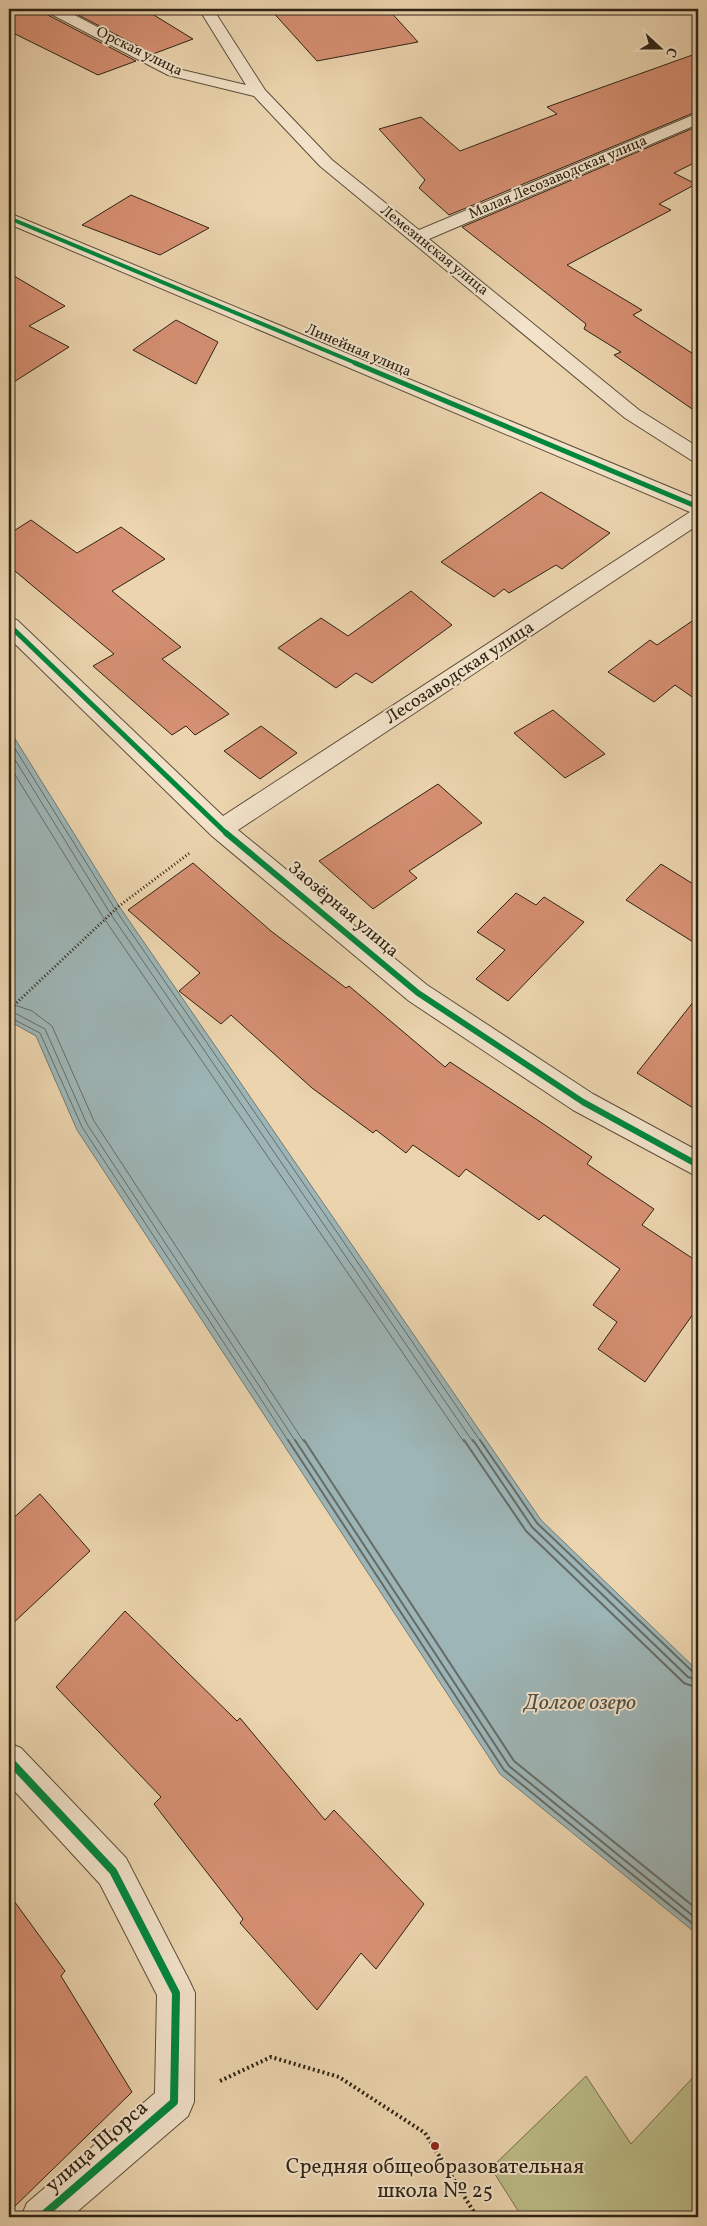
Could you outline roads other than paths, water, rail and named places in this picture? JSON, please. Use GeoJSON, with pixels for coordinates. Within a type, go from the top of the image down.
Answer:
{"type":"FeatureCollection","features":[{"type":"Feature","properties":{"kind":"street","name":"Орская улица"},"geometry":{"type":"LineString","coordinates":[[52,9],[173,72],[259,93]]}},
{"type":"Feature","properties":{"kind":"street","name":"Лемезинская улица"},"geometry":{"type":"LineString","coordinates":[[206,9],[259,93],[326,163],[632,414],[698,456]]}},
{"type":"Feature","properties":{"kind":"street","name":"Малая Лесозаводская улица"},"geometry":{"type":"LineString","coordinates":[[418,237],[698,118]]}},
{"type":"Feature","properties":{"kind":"street","name":"Линейная улица"},"geometry":{"type":"LineString","coordinates":[[9,218],[698,507]]}},
{"type":"Feature","properties":{"kind":"street","name":"Лесозаводская улица"},"geometry":{"type":"LineString","coordinates":[[221,829],[698,516]]}},
{"type":"Feature","properties":{"kind":"street","name":"Заозёрная улица"},"geometry":{"type":"LineString","coordinates":[[9,625],[221,829],[418,993],[583,1102],[698,1165]]}},
{"type":"Feature","properties":{"kind":"street","name":"улица Щорса"},"geometry":{"type":"LineString","coordinates":[[9,1760],[113,1871],[176,1993],[174,2102],[41,2217]]}},
{"type":"Feature","properties":{"kind":"water","name":"Долгое озеро"},"geometry":{"type":"Polygon","coordinates":[[[9,729],[119,906],[541,1520],[698,1671],[698,1935],[500,1774],[77,1130],[36,1036],[9,1021],[9,729]]]}},
{"type":"Feature","properties":{"kind":"place","name":"Средняя общеобразовательная школа № 25"},"geometry":{"type":"Point","coordinates":[435,2146]}}]}
